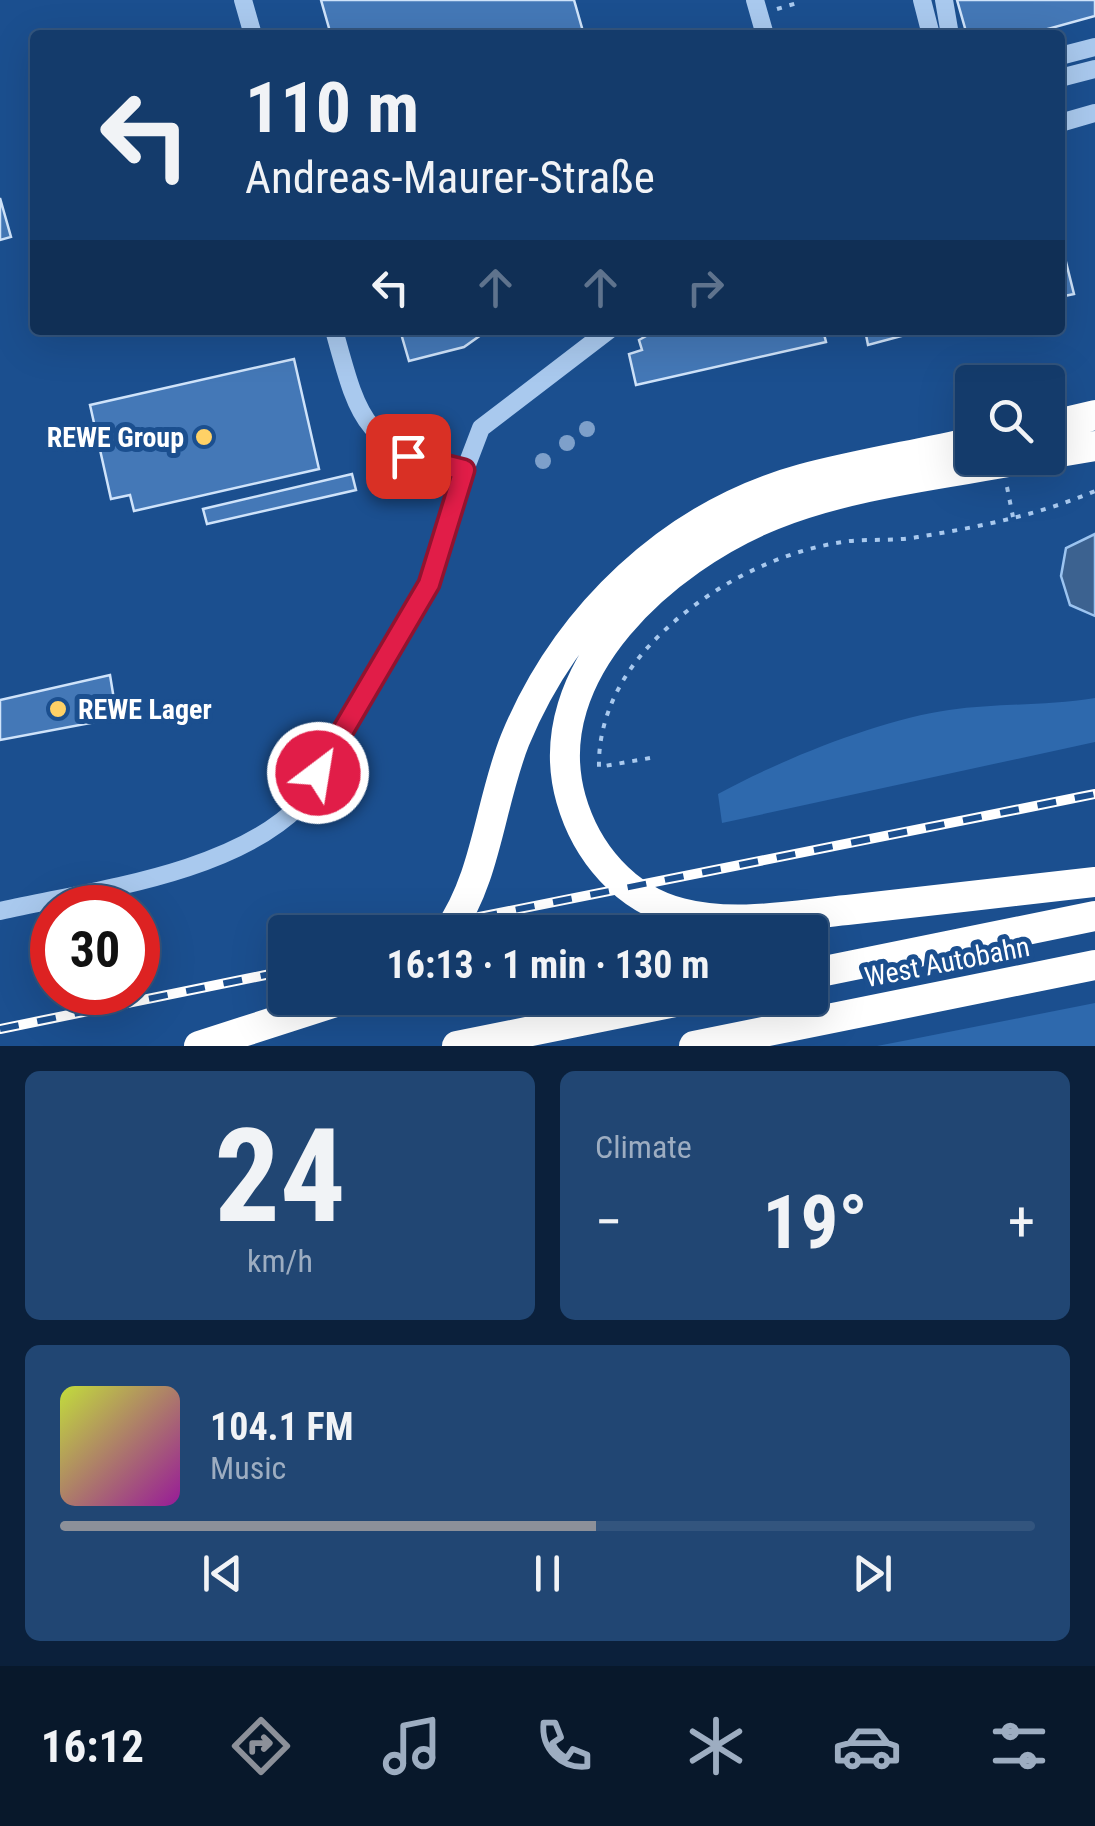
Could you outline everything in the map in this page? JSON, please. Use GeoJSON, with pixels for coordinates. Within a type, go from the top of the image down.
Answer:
{"type":"FeatureCollection","features":[{"type":"Feature","properties":{"kind":"highway"},"geometry":{"type":"LineString","coordinates":[[1065,422],[1095,416]]}},
{"type":"Feature","properties":{"kind":"highway"},"geometry":{"type":"LineString","coordinates":[[457,915],[471,889],[504,772],[540,684],[576,630],[612,590],[666,545],[736,504],[800,480],[955,446]]}},
{"type":"Feature","properties":{"kind":"highway"},"geometry":{"type":"LineString","coordinates":[[1065,451],[1095,446]]}},
{"type":"Feature","properties":{"kind":"highway"},"geometry":{"type":"LineString","coordinates":[[955,472],[844,494],[772,516],[679,571],[612,634],[584,673],[572,706],[564,753],[567,785],[578,824],[601,862],[650,901],[680,913],[762,918],[1095,882]]}},
{"type":"Feature","properties":{"kind":"highway","name":"West Autobahn"},"geometry":{"type":"LineString","coordinates":[[828,970],[1095,916]]}},
{"type":"Feature","properties":{"kind":"highway","name":"West Autobahn"},"geometry":{"type":"LineString","coordinates":[[694,1046],[1095,965]]}},
{"type":"Feature","properties":{"kind":"highway"},"geometry":{"type":"LineString","coordinates":[[199,1046],[295,1015]]}},
{"type":"Feature","properties":{"kind":"highway"},"geometry":{"type":"LineString","coordinates":[[456,1046],[611,1015]]}},
{"type":"Feature","properties":{"kind":"street"},"geometry":{"type":"LineString","coordinates":[[243,0],[252,30]]}},
{"type":"Feature","properties":{"kind":"street"},"geometry":{"type":"LineString","coordinates":[[755,0],[764,30]]}},
{"type":"Feature","properties":{"kind":"street"},"geometry":{"type":"LineString","coordinates":[[922,0],[930,30]]}},
{"type":"Feature","properties":{"kind":"street"},"geometry":{"type":"LineString","coordinates":[[944,0],[956,30]]}},
{"type":"Feature","properties":{"kind":"street"},"geometry":{"type":"LineString","coordinates":[[1065,55],[1095,47]]}},
{"type":"Feature","properties":{"kind":"street"},"geometry":{"type":"LineString","coordinates":[[1065,77],[1095,69]]}},
{"type":"Feature","properties":{"kind":"street"},"geometry":{"type":"LineString","coordinates":[[1065,122],[1095,114]]}},
{"type":"Feature","properties":{"kind":"street"},"geometry":{"type":"LineString","coordinates":[[335,335],[352,393],[380,436],[408,456],[464,470]]}},
{"type":"Feature","properties":{"kind":"street"},"geometry":{"type":"LineString","coordinates":[[0,911],[220,858],[280,826],[300,805],[429,584],[476,436],[492,418],[602,335]]}},
{"type":"Feature","properties":{"kind":"path"},"geometry":{"type":"LineString","coordinates":[[1014,518],[1015,475]]}},
{"type":"Feature","properties":{"kind":"path"},"geometry":{"type":"LineString","coordinates":[[650,758],[600,768],[598,739],[604,722],[632,664],[671,623],[712,590],[796,555],[847,542],[914,538],[1014,518],[1095,491]]}},
{"type":"Feature","properties":{"kind":"shaded area"},"geometry":{"type":"Polygon","coordinates":[[[1095,534],[1095,616],[1070,605],[1061,576],[1066,548],[1095,534]]]}},
{"type":"Feature","properties":{"kind":"shaded area"},"geometry":{"type":"Polygon","coordinates":[[[1095,698],[1095,742],[722,823],[718,794],[800,755],[862,732],[949,710],[1095,698]]]}},
{"type":"Feature","properties":{"kind":"shaded area"},"geometry":{"type":"Polygon","coordinates":[[[1095,1003],[1095,1046],[877,1046],[908,1040],[1095,1003]]]}},
{"type":"Feature","properties":{"kind":"building"},"geometry":{"type":"Polygon","coordinates":[[[321,0],[574,0],[583,30],[330,30],[321,0]]]}},
{"type":"Feature","properties":{"kind":"building"},"geometry":{"type":"Polygon","coordinates":[[[957,0],[1095,0],[1095,16],[1044,30],[966,30],[957,0]]]}},
{"type":"Feature","properties":{"kind":"building"},"geometry":{"type":"Polygon","coordinates":[[[0,198],[11,237],[0,240],[0,198]]]}},
{"type":"Feature","properties":{"kind":"building"},"geometry":{"type":"Polygon","coordinates":[[[1065,258],[1074,294],[1065,296],[1065,258]]]}},
{"type":"Feature","properties":{"kind":"building"},"geometry":{"type":"Polygon","coordinates":[[[401,335],[481,335],[464,347],[409,361],[401,335]]]}},
{"type":"Feature","properties":{"kind":"building"},"geometry":{"type":"Polygon","coordinates":[[[648,335],[824,335],[826,342],[636,385],[629,354],[642,350],[639,340],[648,335]]]}},
{"type":"Feature","properties":{"kind":"building"},"geometry":{"type":"Polygon","coordinates":[[[866,335],[905,335],[868,345],[866,335]]]}},
{"type":"Feature","properties":{"kind":"building","name":"REWE Group"},"geometry":{"type":"Polygon","coordinates":[[[294,359],[319,469],[134,511],[130,495],[111,499],[90,405],[294,359]]]}},
{"type":"Feature","properties":{"kind":"building"},"geometry":{"type":"Polygon","coordinates":[[[352,474],[356,490],[207,524],[203,509],[352,474]]]}},
{"type":"Feature","properties":{"kind":"building","name":"REWE Lager"},"geometry":{"type":"Polygon","coordinates":[[[110,675],[117,718],[0,740],[0,700],[110,675]]]}},
{"type":"Feature","properties":{"kind":"railway"},"geometry":{"type":"LineString","coordinates":[[489,915],[1095,794]]}},
{"type":"Feature","properties":{"kind":"railway"},"geometry":{"type":"LineString","coordinates":[[0,1029],[268,974]]}},
{"type":"Feature","properties":{"kind":"place","name":"REWE Group"},"geometry":{"type":"Point","coordinates":[204,437]}},
{"type":"Feature","properties":{"kind":"place","name":"REWE Lager"},"geometry":{"type":"Point","coordinates":[58,709]}},
{"type":"Feature","properties":{"kind":"route"},"geometry":{"type":"LineString","coordinates":[[318,773],[429,584],[464,470],[408,456]]}}]}
